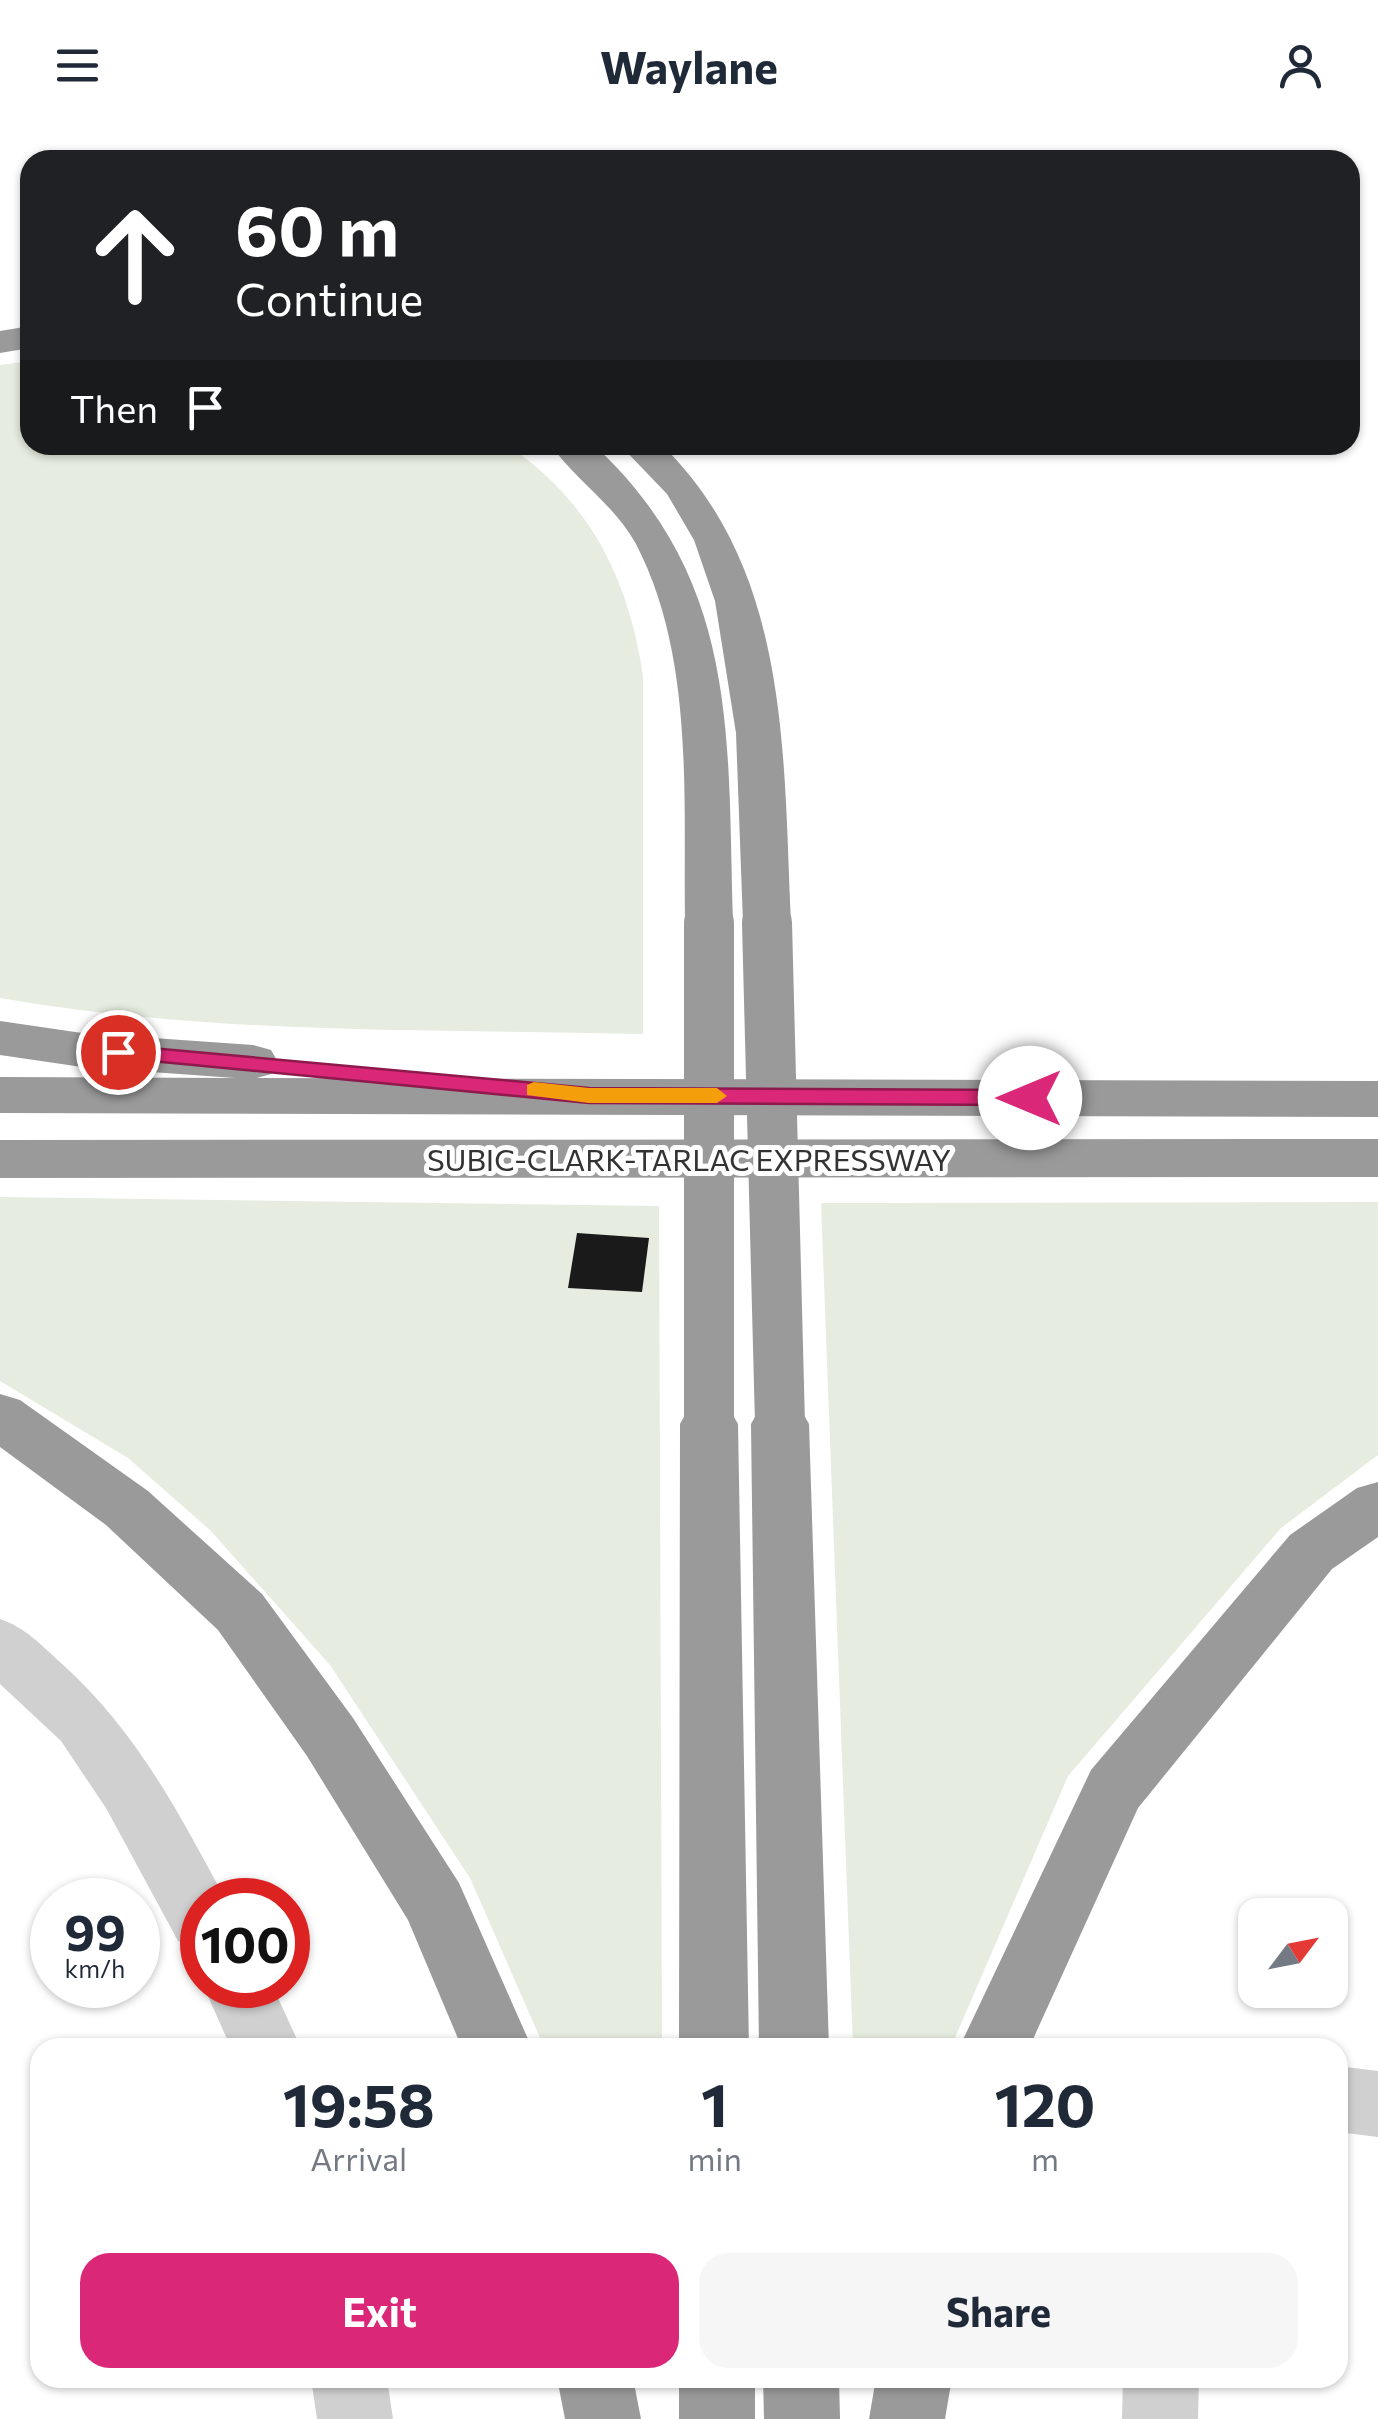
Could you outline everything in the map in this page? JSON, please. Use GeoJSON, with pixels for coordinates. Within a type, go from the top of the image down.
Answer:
{"type":"FeatureCollection","features":[{"type":"Feature","properties":{"kind":"highway"},"geometry":{"type":"LineString","coordinates":[[584,455],[607,472],[669,563],[685,611],[702,727],[710,923],[714,2038]]}},
{"type":"Feature","properties":{"kind":"highway"},"geometry":{"type":"LineString","coordinates":[[653,455],[703,518],[724,563],[747,651],[754,716],[767,923],[794,2038]]}},
{"type":"Feature","properties":{"kind":"highway"},"geometry":{"type":"LineString","coordinates":[[0,1038],[82,1050],[589,1095]]}},
{"type":"Feature","properties":{"kind":"highway","name":"SUBIC-CLARK-TARLAC EXPRESSWAY"},"geometry":{"type":"LineString","coordinates":[[0,1094],[1378,1099]]}},
{"type":"Feature","properties":{"kind":"highway","name":"SUBIC-CLARK-TARLAC EXPRESSWAY"},"geometry":{"type":"LineString","coordinates":[[0,1159],[1378,1158]]}},
{"type":"Feature","properties":{"kind":"highway"},"geometry":{"type":"LineString","coordinates":[[0,1416],[128,1508],[240,1612],[330,1738],[435,1904],[493,2038]]}},
{"type":"Feature","properties":{"kind":"highway"},"geometry":{"type":"LineString","coordinates":[[999,2038],[1114,1790],[1311,1552],[1378,1506]]}},
{"type":"Feature","properties":{"kind":"highway"},"geometry":{"type":"LineString","coordinates":[[597,2388],[603,2419]]}},
{"type":"Feature","properties":{"kind":"highway"},"geometry":{"type":"LineString","coordinates":[[717,2388],[717,2419]]}},
{"type":"Feature","properties":{"kind":"highway"},"geometry":{"type":"LineString","coordinates":[[801,2388],[802,2419]]}},
{"type":"Feature","properties":{"kind":"highway"},"geometry":{"type":"LineString","coordinates":[[906,2419],[912,2388]]}},
{"type":"Feature","properties":{"kind":"street"},"geometry":{"type":"LineString","coordinates":[[0,1645],[84,1722],[129,1788],[180,1880]]}},
{"type":"Feature","properties":{"kind":"street"},"geometry":{"type":"LineString","coordinates":[[248,2008],[261,2038]]}},
{"type":"Feature","properties":{"kind":"street"},"geometry":{"type":"LineString","coordinates":[[1348,2100],[1378,2104]]}},
{"type":"Feature","properties":{"kind":"street"},"geometry":{"type":"LineString","coordinates":[[350,2388],[354,2419]]}},
{"type":"Feature","properties":{"kind":"street"},"geometry":{"type":"LineString","coordinates":[[1160,2419],[1161,2388]]}},
{"type":"Feature","properties":{"kind":"shaded area"},"geometry":{"type":"Polygon","coordinates":[[[20,362],[20,455],[520,455],[561,491],[583,517],[616,575],[628,607],[643,676],[643,1034],[240,1024],[159,1019],[0,998],[0,365],[20,362]]]}},
{"type":"Feature","properties":{"kind":"shaded area"},"geometry":{"type":"Polygon","coordinates":[[[0,1197],[659,1206],[662,2038],[540,2038],[470,1878],[330,1665],[210,1530],[128,1458],[0,1381],[0,1197]]]}},
{"type":"Feature","properties":{"kind":"shaded area"},"geometry":{"type":"Polygon","coordinates":[[[1378,1202],[1378,1455],[1281,1528],[1068,1776],[955,2038],[853,2038],[821,1203],[1378,1202]]]}},
{"type":"Feature","properties":{"kind":"building"},"geometry":{"type":"Polygon","coordinates":[[[577,1233],[649,1238],[642,1292],[568,1288],[577,1233]]]}},
{"type":"Feature","properties":{"kind":"slow traffic"},"geometry":{"type":"LineString","coordinates":[[534,1090],[589,1095],[717,1096]]}},
{"type":"Feature","properties":{"kind":"route"},"geometry":{"type":"LineString","coordinates":[[118,1052],[589,1095],[1030,1098]]}}]}
